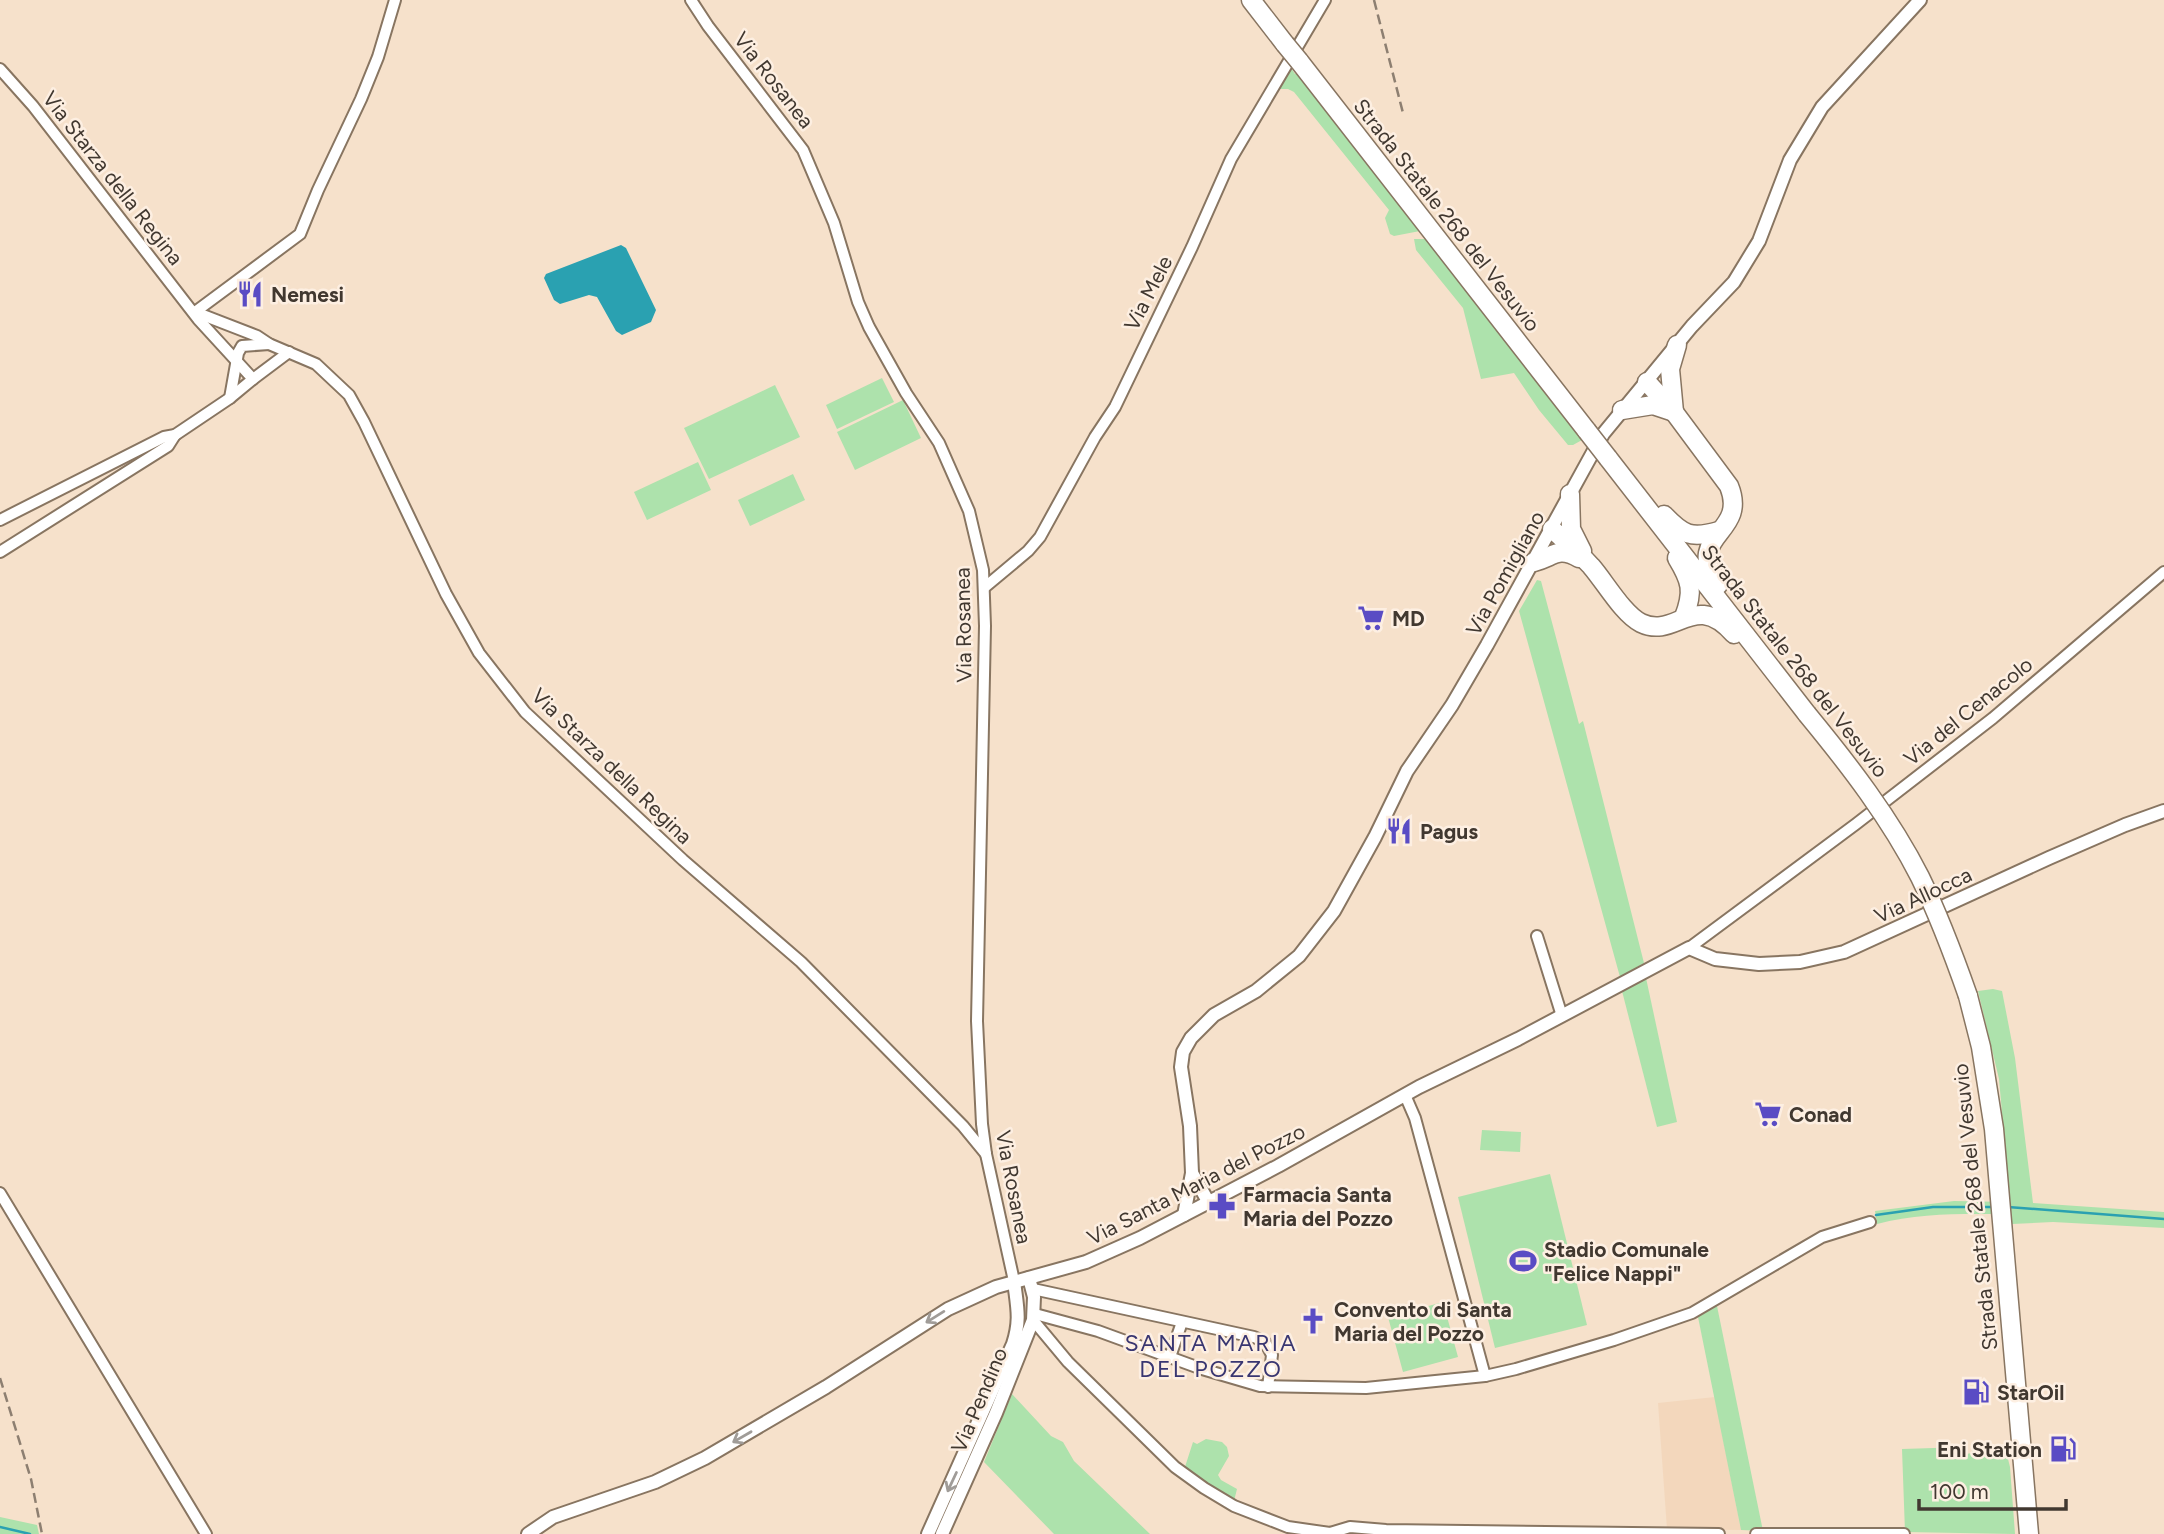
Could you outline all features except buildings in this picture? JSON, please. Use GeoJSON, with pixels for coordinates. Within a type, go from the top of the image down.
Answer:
{"type":"FeatureCollection","features":[{"type":"Feature","properties":{"kind":"highway","name":"Strada Statale 268 del Vesuvio"},"geometry":{"type":"LineString","coordinates":[[1251,0],[1623,477]]}},
{"type":"Feature","properties":{"kind":"highway"},"geometry":{"type":"LineString","coordinates":[[1674,412],[1670,369],[1677,345]]}},
{"type":"Feature","properties":{"kind":"highway"},"geometry":{"type":"LineString","coordinates":[[1647,382],[1674,412],[1729,486],[1734,497],[1734,511],[1730,521],[1718,531],[1708,551],[1709,571],[1754,645]]}},
{"type":"Feature","properties":{"kind":"highway"},"geometry":{"type":"LineString","coordinates":[[1622,410],[1653,405],[1674,412]]}},
{"type":"Feature","properties":{"kind":"highway"},"geometry":{"type":"LineString","coordinates":[[1623,477],[1676,529],[1697,536],[1718,531]]}},
{"type":"Feature","properties":{"kind":"highway"},"geometry":{"type":"LineString","coordinates":[[1623,477],[1651,513],[1689,581],[1690,600],[1684,617]]}},
{"type":"Feature","properties":{"kind":"highway"},"geometry":{"type":"LineString","coordinates":[[1570,494],[1571,529],[1588,563]]}},
{"type":"Feature","properties":{"kind":"highway","name":"Strada Statale 268 del Vesuvio"},"geometry":{"type":"LineString","coordinates":[[1651,513],[1867,791],[1903,847],[1946,935],[1968,996],[1989,1088],[2029,1534]]}},
{"type":"Feature","properties":{"kind":"highway"},"geometry":{"type":"LineString","coordinates":[[1552,529],[1588,563],[1631,616],[1642,623],[1656,626],[1702,614],[1716,617],[1775,672]]}},
{"type":"Feature","properties":{"kind":"highway"},"geometry":{"type":"LineString","coordinates":[[1534,562],[1558,552],[1569,552],[1588,563]]}},
{"type":"Feature","properties":{"kind":"street"},"geometry":{"type":"LineString","coordinates":[[195,312],[300,234],[362,99],[395,0]]}},
{"type":"Feature","properties":{"kind":"street","name":"Via Rosanea"},"geometry":{"type":"LineString","coordinates":[[691,0],[803,150],[834,223],[858,302],[869,327],[906,393],[939,443],[969,512],[980,550],[985,587],[977,1021],[986,1154],[1014,1282]]}},
{"type":"Feature","properties":{"kind":"street","name":"Via Mele"},"geometry":{"type":"LineString","coordinates":[[985,587],[1028,551],[1040,537],[1088,448],[1115,407],[1231,159],[1325,0]]}},
{"type":"Feature","properties":{"kind":"street","name":"Via Pomigliano"},"geometry":{"type":"LineString","coordinates":[[1184,1215],[1192,1173],[1190,1126],[1181,1067],[1183,1052],[1191,1038],[1214,1015],[1256,991],[1281,972],[1299,956],[1334,911],[1407,771],[1452,705],[1609,424],[1734,282],[1759,242],[1790,160],[1822,107],[1920,0]]}},
{"type":"Feature","properties":{"kind":"street","name":"Via Starza della Regina"},"geometry":{"type":"LineString","coordinates":[[0,69],[33,106],[195,312],[253,379]]}},
{"type":"Feature","properties":{"kind":"street","name":"Via Starza della Regina"},"geometry":{"type":"LineString","coordinates":[[195,312],[257,336],[268,344],[316,364],[349,395],[446,594],[480,653],[525,712],[683,860],[801,962],[963,1126],[986,1154]]}},
{"type":"Feature","properties":{"kind":"street"},"geometry":{"type":"LineString","coordinates":[[230,398],[242,346],[268,344]]}},
{"type":"Feature","properties":{"kind":"street"},"geometry":{"type":"LineString","coordinates":[[0,552],[168,446],[175,435],[230,398],[289,352]]}},
{"type":"Feature","properties":{"kind":"street"},"geometry":{"type":"LineString","coordinates":[[0,520],[164,437],[175,435]]}},
{"type":"Feature","properties":{"kind":"street","name":"Via del Cenacolo"},"geometry":{"type":"LineString","coordinates":[[1689,948],[1824,849],[1993,718],[2164,572]]}},
{"type":"Feature","properties":{"kind":"street","name":"Via Allocca"},"geometry":{"type":"LineString","coordinates":[[1689,948],[1715,958],[1759,964],[1800,962],[1844,953],[2049,858],[2143,817],[2164,811]]}},
{"type":"Feature","properties":{"kind":"street"},"geometry":{"type":"LineString","coordinates":[[1537,936],[1562,1016]]}},
{"type":"Feature","properties":{"kind":"street","name":"Via Santa Maria del Pozzo"},"geometry":{"type":"LineString","coordinates":[[528,1534],[553,1517],[655,1482],[705,1458],[826,1387],[948,1309],[996,1287],[1014,1282],[1031,1283],[1140,1238],[1405,1095],[1689,948]]}},
{"type":"Feature","properties":{"kind":"street"},"geometry":{"type":"LineString","coordinates":[[1405,1095],[1415,1118],[1485,1376]]}},
{"type":"Feature","properties":{"kind":"street","name":"Via Pomigliano"},"geometry":{"type":"LineString","coordinates":[[1192,1173],[1209,1203]]}},
{"type":"Feature","properties":{"kind":"street"},"geometry":{"type":"LineString","coordinates":[[0,1193],[206,1534]]}},
{"type":"Feature","properties":{"kind":"street"},"geometry":{"type":"LineString","coordinates":[[1034,1317],[1098,1331],[1233,1379],[1268,1387],[1366,1388],[1485,1376],[1614,1340],[1692,1313],[1822,1237],[1870,1222]]}},
{"type":"Feature","properties":{"kind":"street","name":"Via Pendino"},"geometry":{"type":"LineString","coordinates":[[928,1534],[1013,1344],[1019,1326],[1014,1282]]}},
{"type":"Feature","properties":{"kind":"street"},"geometry":{"type":"LineString","coordinates":[[1031,1283],[1182,1322],[1254,1337],[1265,1342],[1272,1355],[1268,1387]]}},
{"type":"Feature","properties":{"kind":"street","name":"Via Pendino"},"geometry":{"type":"LineString","coordinates":[[942,1534],[996,1413],[1034,1317],[1031,1283]]}},
{"type":"Feature","properties":{"kind":"street"},"geometry":{"type":"LineString","coordinates":[[1034,1317],[1068,1362],[1175,1466],[1234,1506],[1289,1527],[1330,1533],[1350,1527],[1386,1530],[1718,1534]]}},
{"type":"Feature","properties":{"kind":"street"},"geometry":{"type":"LineString","coordinates":[[1170,1357],[1182,1322]]}},
{"type":"Feature","properties":{"kind":"street"},"geometry":{"type":"LineString","coordinates":[[1756,1534],[1904,1534]]}},
{"type":"Feature","properties":{"kind":"shaded area"},"geometry":{"type":"Polygon","coordinates":[[[1715,1397],[1741,1530],[1667,1529],[1658,1403],[1715,1397]]]}},
{"type":"Feature","properties":{"kind":"green space"},"geometry":{"type":"Polygon","coordinates":[[[1289,65],[1420,231],[1394,236],[1390,234],[1385,218],[1389,210],[1294,92],[1279,89],[1278,84],[1289,65]]]}},
{"type":"Feature","properties":{"kind":"green space"},"geometry":{"type":"Polygon","coordinates":[[[1414,239],[1427,239],[1582,440],[1568,445],[1539,410],[1514,373],[1481,379],[1463,308],[1416,250],[1414,239]]]}},
{"type":"Feature","properties":{"kind":"green space"},"geometry":{"type":"Polygon","coordinates":[[[882,378],[894,402],[837,429],[826,405],[882,378]]]}},
{"type":"Feature","properties":{"kind":"green space"},"geometry":{"type":"Polygon","coordinates":[[[775,385],[800,437],[709,479],[684,428],[775,385]]]}},
{"type":"Feature","properties":{"kind":"green space"},"geometry":{"type":"Polygon","coordinates":[[[903,400],[921,438],[855,470],[837,432],[903,400]]]}},
{"type":"Feature","properties":{"kind":"green space"},"geometry":{"type":"Polygon","coordinates":[[[698,462],[711,490],[647,520],[634,492],[698,462]]]}},
{"type":"Feature","properties":{"kind":"green space"},"geometry":{"type":"Polygon","coordinates":[[[793,474],[805,500],[750,526],[738,500],[793,474]]]}},
{"type":"Feature","properties":{"kind":"green space"},"geometry":{"type":"Polygon","coordinates":[[[1537,580],[1541,581],[1579,724],[1583,721],[1644,963],[1620,977],[1519,611],[1537,580]]]}},
{"type":"Feature","properties":{"kind":"green space"},"geometry":{"type":"Polygon","coordinates":[[[1646,978],[1677,1122],[1657,1127],[1622,991],[1646,978]]]}},
{"type":"Feature","properties":{"kind":"green space"},"geometry":{"type":"Polygon","coordinates":[[[1978,991],[2002,991],[2015,1058],[2033,1203],[2164,1212],[2164,1228],[2053,1222],[2012,1224],[2010,1214],[1927,1216],[1877,1224],[1875,1211],[1954,1201],[2010,1202],[1999,1079],[1978,991]]]}},
{"type":"Feature","properties":{"kind":"green space"},"geometry":{"type":"Polygon","coordinates":[[[1482,1130],[1521,1132],[1520,1152],[1480,1150],[1482,1130]]]}},
{"type":"Feature","properties":{"kind":"green space","name":"Stadio Comunale \"Felice Nappi\""},"geometry":{"type":"Polygon","coordinates":[[[1550,1174],[1587,1325],[1495,1348],[1458,1197],[1550,1174]]]}},
{"type":"Feature","properties":{"kind":"green space"},"geometry":{"type":"Polygon","coordinates":[[[1443,1302],[1458,1357],[1403,1372],[1388,1317],[1443,1302]]]}},
{"type":"Feature","properties":{"kind":"green space"},"geometry":{"type":"Polygon","coordinates":[[[1717,1306],[1763,1531],[1741,1530],[1698,1317],[1717,1306]]]}},
{"type":"Feature","properties":{"kind":"green space"},"geometry":{"type":"Polygon","coordinates":[[[1012,1394],[1051,1436],[1063,1442],[1074,1461],[1150,1534],[1054,1534],[984,1462],[1012,1394]]]}},
{"type":"Feature","properties":{"kind":"green space"},"geometry":{"type":"Polygon","coordinates":[[[1206,1439],[1222,1442],[1227,1447],[1229,1456],[1218,1475],[1221,1480],[1237,1489],[1234,1501],[1184,1470],[1193,1442],[1197,1444],[1206,1439]]]}},
{"type":"Feature","properties":{"kind":"green space"},"geometry":{"type":"Polygon","coordinates":[[[1965,1447],[1966,1454],[1972,1453],[1972,1448],[2005,1447],[2010,1467],[2015,1534],[1905,1532],[1902,1449],[1965,1447]]]}},
{"type":"Feature","properties":{"kind":"green space"},"geometry":{"type":"Polygon","coordinates":[[[0,1517],[37,1525],[39,1534],[0,1534],[0,1517]]]}},
{"type":"Feature","properties":{"kind":"water"},"geometry":{"type":"Polygon","coordinates":[[[621,245],[626,248],[656,310],[651,322],[622,335],[616,331],[597,297],[589,295],[560,304],[554,300],[544,278],[546,274],[621,245]]]}},
{"type":"Feature","properties":{"kind":"waterway"},"geometry":{"type":"LineString","coordinates":[[1876,1215],[1933,1207],[1994,1207]]}},
{"type":"Feature","properties":{"kind":"waterway"},"geometry":{"type":"LineString","coordinates":[[2008,1207],[2164,1219]]}},
{"type":"Feature","properties":{"kind":"waterway"},"geometry":{"type":"LineString","coordinates":[[0,1527],[30,1534]]}},
{"type":"Feature","properties":{"kind":"railway"},"geometry":{"type":"LineString","coordinates":[[1374,0],[1403,113]]}},
{"type":"Feature","properties":{"kind":"railway"},"geometry":{"type":"LineString","coordinates":[[0,1378],[31,1479],[42,1534]]}},
{"type":"Feature","properties":{"kind":"place","name":"Nemesi"},"geometry":{"type":"Point","coordinates":[250,294]}},
{"type":"Feature","properties":{"kind":"place","name":"MD"},"geometry":{"type":"Point","coordinates":[1371,618]}},
{"type":"Feature","properties":{"kind":"place","name":"Pagus"},"geometry":{"type":"Point","coordinates":[1399,831]}},
{"type":"Feature","properties":{"kind":"place","name":"Conad"},"geometry":{"type":"Point","coordinates":[1768,1114]}},
{"type":"Feature","properties":{"kind":"place","name":"Farmacia Santa Maria del Pozzo"},"geometry":{"type":"Point","coordinates":[1222,1206]}},
{"type":"Feature","properties":{"kind":"place","name":"Stadio Comunale \"Felice Nappi\""},"geometry":{"type":"Point","coordinates":[1523,1261]}},
{"type":"Feature","properties":{"kind":"place","name":"Convento di Santa Maria del Pozzo"},"geometry":{"type":"Point","coordinates":[1313,1321]}},
{"type":"Feature","properties":{"kind":"place","name":"StarOil"},"geometry":{"type":"Point","coordinates":[1976,1392]}},
{"type":"Feature","properties":{"kind":"place","name":"Eni Station"},"geometry":{"type":"Point","coordinates":[2063,1449]}},
{"type":"Feature","properties":{"kind":"district","name":"SANTA MARIA DEL POZZO"},"geometry":{"type":"Point","coordinates":[1211,1356]}}]}
